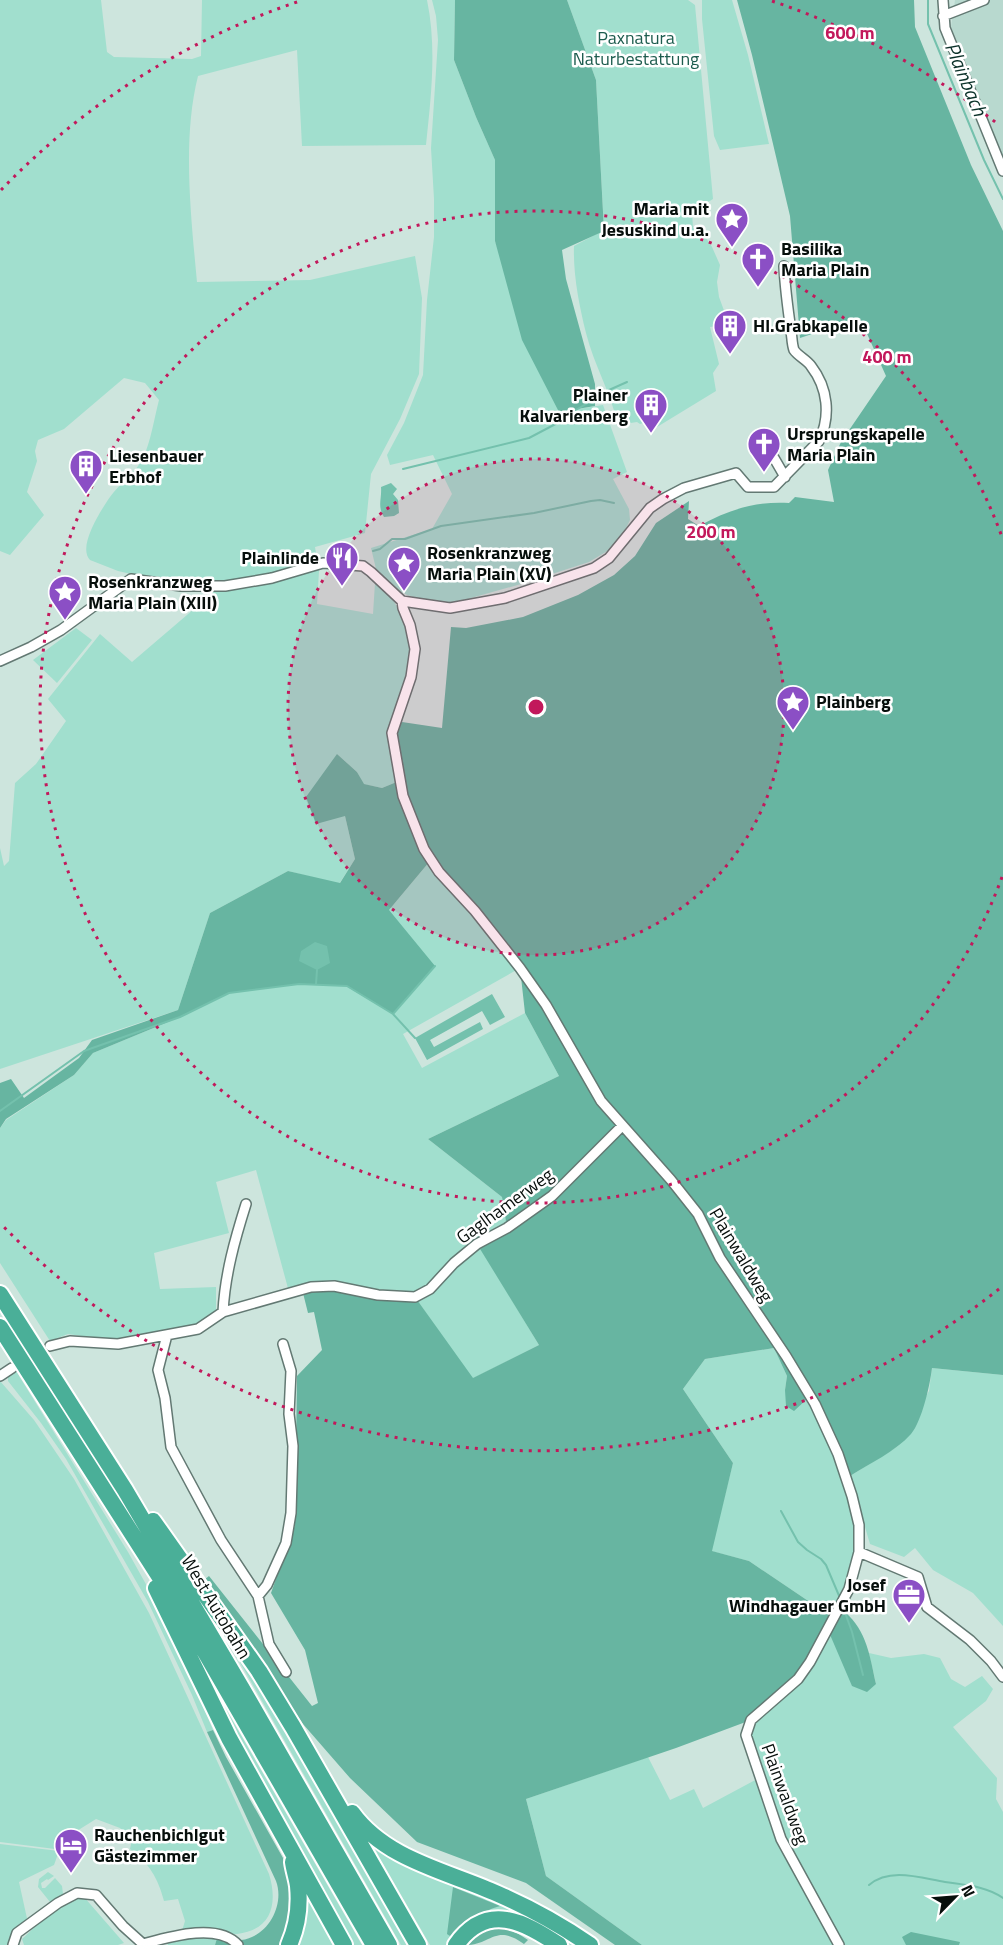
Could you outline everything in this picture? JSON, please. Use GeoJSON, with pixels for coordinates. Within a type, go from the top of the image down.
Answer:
{"type":"FeatureCollection","features":[{"type":"Feature","properties":{"kind":"highway","name":"West Autobahn"},"geometry":{"type":"LineString","coordinates":[[0,1294],[125,1490],[389,1945]]}},
{"type":"Feature","properties":{"kind":"highway","name":"West Autobahn"},"geometry":{"type":"LineString","coordinates":[[0,1327],[183,1612],[374,1945]]}},
{"type":"Feature","properties":{"kind":"highway"},"geometry":{"type":"LineString","coordinates":[[125,1490],[155,1523],[233,1632],[282,1708],[418,1945]]}},
{"type":"Feature","properties":{"kind":"highway"},"geometry":{"type":"LineString","coordinates":[[138,1544],[152,1581],[229,1738],[344,1945]]}},
{"type":"Feature","properties":{"kind":"highway"},"geometry":{"type":"LineString","coordinates":[[332,1795],[369,1833],[388,1847],[506,1898],[549,1919],[590,1945]]}},
{"type":"Feature","properties":{"kind":"highway"},"geometry":{"type":"LineString","coordinates":[[289,1945],[298,1910],[298,1883],[293,1869],[292,1849]]}},
{"type":"Feature","properties":{"kind":"highway"},"geometry":{"type":"LineString","coordinates":[[456,1945],[477,1925],[500,1919],[527,1926],[559,1945]]}},
{"type":"Feature","properties":{"kind":"street"},"geometry":{"type":"LineString","coordinates":[[943,0],[943,16],[949,37],[1003,171]]}},
{"type":"Feature","properties":{"kind":"street"},"geometry":{"type":"LineString","coordinates":[[943,16],[984,0]]}},
{"type":"Feature","properties":{"kind":"street"},"geometry":{"type":"LineString","coordinates":[[0,661],[61,630],[131,579],[181,586],[225,586],[272,578],[323,563],[353,565],[363,566],[371,572],[402,602],[450,608],[505,598],[594,568],[609,558],[650,508],[663,498],[684,488],[736,474],[748,487],[760,489],[774,487],[819,441],[827,413],[825,395],[816,374],[810,364],[794,349],[786,301],[784,266]]}},
{"type":"Feature","properties":{"kind":"street"},"geometry":{"type":"LineString","coordinates":[[774,458],[786,477]]}},
{"type":"Feature","properties":{"kind":"street","name":"Plainwaldweg"},"geometry":{"type":"LineString","coordinates":[[402,602],[415,649],[411,677],[392,733],[403,796],[430,861],[475,911],[520,968],[546,1005],[601,1101],[698,1214],[720,1258],[786,1356],[815,1404],[838,1454],[852,1496],[859,1525],[859,1552],[849,1589],[810,1662],[798,1679],[751,1720],[746,1735],[781,1839],[839,1945]]}},
{"type":"Feature","properties":{"kind":"street","name":"Gaglhamerweg"},"geometry":{"type":"LineString","coordinates":[[51,1346],[70,1341],[118,1344],[198,1329],[223,1312],[311,1287],[334,1286],[378,1295],[415,1297],[430,1289],[454,1263],[477,1244],[507,1228],[552,1196],[622,1126]]}},
{"type":"Feature","properties":{"kind":"street"},"geometry":{"type":"LineString","coordinates":[[223,1312],[224,1285],[232,1248],[246,1204]]}},
{"type":"Feature","properties":{"kind":"street"},"geometry":{"type":"LineString","coordinates":[[167,1335],[158,1370],[165,1398],[171,1447],[221,1540],[258,1596],[268,1644],[286,1672]]}},
{"type":"Feature","properties":{"kind":"street"},"geometry":{"type":"LineString","coordinates":[[258,1596],[267,1585],[286,1542],[291,1513],[293,1446],[290,1414],[291,1371],[283,1344]]}},
{"type":"Feature","properties":{"kind":"street"},"geometry":{"type":"LineString","coordinates":[[0,1376],[12,1368]]}},
{"type":"Feature","properties":{"kind":"street"},"geometry":{"type":"LineString","coordinates":[[859,1552],[918,1577],[927,1607],[970,1640],[1003,1677]]}},
{"type":"Feature","properties":{"kind":"street"},"geometry":{"type":"LineString","coordinates":[[13,1945],[17,1934],[58,1903],[77,1893],[96,1895],[140,1944],[213,1932],[229,1937],[238,1945]]}},
{"type":"Feature","properties":{"kind":"shaded area"},"geometry":{"type":"Polygon","coordinates":[[[455,0],[567,0],[596,80],[604,231],[562,250],[566,279],[595,384],[595,406],[559,412],[522,340],[495,241],[495,160],[454,60],[455,0]]]}},
{"type":"Feature","properties":{"kind":"shaded area"},"geometry":{"type":"Polygon","coordinates":[[[737,0],[914,0],[915,27],[971,165],[1003,231],[1003,1375],[932,1368],[922,1412],[911,1434],[890,1452],[850,1476],[815,1408],[807,1399],[794,1411],[786,1406],[787,1376],[774,1348],[705,1359],[683,1389],[733,1463],[712,1551],[749,1561],[829,1615],[845,1612],[863,1636],[876,1684],[867,1692],[852,1686],[828,1630],[810,1662],[751,1720],[526,1799],[546,1876],[642,1945],[615,1945],[526,1883],[417,1842],[350,1778],[303,1724],[204,1580],[209,1576],[312,1706],[318,1703],[305,1650],[271,1593],[295,1525],[297,1376],[322,1350],[314,1312],[308,1313],[302,1289],[311,1287],[415,1297],[473,1378],[539,1345],[477,1244],[507,1228],[502,1197],[428,1139],[559,1076],[525,1013],[520,968],[430,861],[389,910],[435,966],[393,1014],[346,986],[299,984],[229,993],[180,1017],[93,1053],[74,1075],[6,1119],[0,1128],[0,1083],[11,1079],[24,1098],[79,1058],[92,1040],[178,1010],[210,913],[288,871],[340,883],[355,859],[345,816],[316,824],[306,797],[337,754],[357,772],[364,784],[382,788],[399,781],[392,733],[402,722],[442,728],[451,627],[466,628],[523,617],[578,595],[614,575],[635,556],[656,523],[689,501],[688,519],[699,526],[742,508],[765,503],[789,503],[795,497],[834,502],[828,470],[841,442],[886,376],[860,318],[800,338],[790,216],[737,0]]]}},
{"type":"Feature","properties":{"kind":"shaded area"},"geometry":{"type":"Polygon","coordinates":[[[955,0],[1003,0],[1003,160],[951,27],[955,0]]]}},
{"type":"Feature","properties":{"kind":"shaded area"},"geometry":{"type":"Polygon","coordinates":[[[391,483],[397,489],[393,494],[398,500],[399,513],[384,517],[380,506],[381,487],[391,483]]]}},
{"type":"Feature","properties":{"kind":"shaded area"},"geometry":{"type":"Polygon","coordinates":[[[315,942],[327,946],[330,963],[317,970],[299,961],[301,951],[315,942]]]}},
{"type":"Feature","properties":{"kind":"shaded area"},"geometry":{"type":"Polygon","coordinates":[[[492,994],[505,1017],[490,1025],[482,1011],[430,1040],[434,1047],[480,1022],[483,1029],[427,1060],[415,1038],[492,994]]]}},
{"type":"Feature","properties":{"kind":"shaded area"},"geometry":{"type":"Polygon","coordinates":[[[213,1730],[283,1858],[293,1884],[293,1915],[283,1945],[215,1945],[217,1938],[241,1940],[259,1933],[272,1918],[276,1909],[278,1890],[276,1881],[207,1732],[213,1730]]]}},
{"type":"Feature","properties":{"kind":"shaded area"},"geometry":{"type":"Polygon","coordinates":[[[453,1887],[500,1906],[472,1917],[450,1936],[447,1934],[453,1887]]]}},
{"type":"Feature","properties":{"kind":"shaded area"},"geometry":{"type":"Polygon","coordinates":[[[488,1927],[509,1930],[528,1940],[524,1944],[506,1935],[500,1935],[465,1945],[469,1939],[488,1927]]]}},
{"type":"Feature","properties":{"kind":"shaded area"},"geometry":{"type":"Polygon","coordinates":[[[911,1932],[960,1942],[959,1945],[906,1945],[902,1937],[911,1932]]]}},
{"type":"Feature","properties":{"kind":"green space"},"geometry":{"type":"Polygon","coordinates":[[[0,0],[101,0],[107,52],[114,57],[192,59],[201,56],[202,0],[427,0],[432,54],[426,145],[302,146],[297,50],[198,76],[190,126],[189,178],[197,282],[310,280],[415,256],[422,298],[419,374],[400,419],[371,474],[365,533],[315,547],[319,571],[317,604],[373,614],[375,583],[391,596],[402,616],[410,642],[409,672],[398,705],[399,781],[382,788],[363,784],[357,772],[337,754],[345,816],[355,859],[339,884],[288,871],[210,913],[178,1010],[0,1069],[0,848],[4,866],[9,861],[15,783],[36,764],[66,721],[48,699],[100,634],[132,662],[215,591],[215,581],[140,576],[118,571],[90,560],[87,554],[88,538],[101,511],[143,458],[159,400],[145,383],[124,378],[64,429],[38,440],[35,451],[37,461],[27,492],[44,515],[10,555],[0,551],[0,0]]]}},
{"type":"Feature","properties":{"kind":"green space"},"geometry":{"type":"Polygon","coordinates":[[[432,0],[455,0],[454,60],[495,160],[495,241],[559,412],[603,405],[627,472],[613,479],[629,509],[630,520],[623,534],[609,550],[589,562],[457,602],[432,602],[407,595],[393,587],[377,573],[371,548],[432,529],[452,494],[433,455],[390,465],[387,455],[404,423],[423,375],[427,300],[434,237],[431,148],[438,40],[432,0]]]}},
{"type":"Feature","properties":{"kind":"green space"},"geometry":{"type":"Polygon","coordinates":[[[567,0],[688,0],[695,5],[713,199],[692,212],[693,228],[700,229],[720,265],[717,282],[719,297],[729,324],[710,327],[719,364],[713,373],[716,391],[657,427],[647,422],[618,425],[589,345],[581,312],[574,246],[604,230],[596,80],[567,0]]]}},
{"type":"Feature","properties":{"kind":"green space","name":"Paxnatura Naturbestattung"},"geometry":{"type":"Polygon","coordinates":[[[702,0],[732,0],[748,55],[769,144],[720,150],[714,136],[702,0]]]}},
{"type":"Feature","properties":{"kind":"green space"},"geometry":{"type":"Polygon","coordinates":[[[76,628],[92,640],[57,683],[33,660],[76,628]]]}},
{"type":"Feature","properties":{"kind":"green space"},"geometry":{"type":"Polygon","coordinates":[[[430,861],[520,968],[403,1034],[422,1068],[525,1013],[559,1076],[428,1139],[502,1197],[507,1228],[478,1244],[539,1345],[472,1379],[415,1297],[289,1292],[256,1170],[216,1182],[229,1233],[154,1253],[160,1289],[216,1287],[216,1312],[196,1325],[140,1336],[109,1340],[68,1334],[50,1341],[0,1263],[0,1128],[6,1120],[74,1075],[93,1053],[180,1017],[229,993],[299,984],[347,986],[393,1014],[389,910],[430,861]]]}},
{"type":"Feature","properties":{"kind":"green space"},"geometry":{"type":"Polygon","coordinates":[[[774,1348],[787,1376],[785,1390],[807,1399],[822,1422],[845,1483],[854,1520],[856,1553],[854,1561],[846,1585],[829,1615],[749,1561],[711,1551],[733,1463],[683,1389],[705,1359],[774,1348]]]}},
{"type":"Feature","properties":{"kind":"green space"},"geometry":{"type":"Polygon","coordinates":[[[932,1368],[1003,1375],[1003,1626],[973,1593],[933,1570],[915,1548],[904,1557],[870,1544],[850,1476],[898,1446],[929,1391],[932,1368]]]}},
{"type":"Feature","properties":{"kind":"green space"},"geometry":{"type":"Polygon","coordinates":[[[16,1371],[128,1552],[157,1604],[213,1730],[207,1732],[148,1602],[66,1459],[8,1381],[8,1375],[16,1371]]]}},
{"type":"Feature","properties":{"kind":"green space"},"geometry":{"type":"Polygon","coordinates":[[[0,1381],[34,1420],[74,1479],[149,1613],[269,1874],[273,1895],[272,1905],[265,1921],[258,1927],[237,1934],[209,1928],[181,1934],[185,1921],[178,1899],[164,1901],[152,1872],[130,1849],[132,1840],[120,1828],[96,1819],[64,1839],[55,1849],[0,1842],[0,1381]]]}},
{"type":"Feature","properties":{"kind":"green space"},"geometry":{"type":"Polygon","coordinates":[[[828,1630],[876,1684],[869,1653],[891,1658],[924,1654],[940,1658],[951,1679],[965,1687],[982,1676],[993,1689],[986,1701],[953,1727],[997,1778],[996,1799],[1003,1812],[1003,1945],[642,1945],[546,1876],[526,1799],[648,1757],[670,1800],[694,1789],[703,1808],[759,1778],[746,1735],[751,1720],[828,1630]]]}},
{"type":"Feature","properties":{"kind":"green space"},"geometry":{"type":"Polygon","coordinates":[[[238,1659],[277,1713],[411,1945],[401,1945],[238,1659]]]}},
{"type":"Feature","properties":{"kind":"green space"},"geometry":{"type":"Polygon","coordinates":[[[200,1664],[362,1945],[350,1945],[243,1751],[200,1664]]]}},
{"type":"Feature","properties":{"kind":"green space"},"geometry":{"type":"Polygon","coordinates":[[[371,1840],[494,1897],[584,1945],[571,1945],[532,1922],[452,1945],[430,1945],[371,1840]],[[453,1887],[458,1925],[471,1916],[498,1906],[453,1887]]]}},
{"type":"Feature","properties":{"kind":"green space"},"geometry":{"type":"Polygon","coordinates":[[[0,1844],[59,1851],[54,1865],[19,1882],[28,1923],[11,1945],[0,1945],[0,1844]]]}},
{"type":"Feature","properties":{"kind":"green space"},"geometry":{"type":"Polygon","coordinates":[[[48,1872],[54,1876],[41,1883],[42,1888],[45,1888],[55,1878],[62,1886],[63,1894],[53,1902],[50,1902],[38,1887],[39,1879],[48,1872]]]}},
{"type":"Feature","properties":{"kind":"green space"},"geometry":{"type":"Polygon","coordinates":[[[302,1881],[338,1945],[295,1945],[302,1881]]]}},
{"type":"Feature","properties":{"kind":"green space"},"geometry":{"type":"Polygon","coordinates":[[[84,1897],[124,1943],[118,1945],[24,1945],[22,1939],[50,1913],[66,1902],[84,1897]]]}},
{"type":"Feature","properties":{"kind":"green space"},"geometry":{"type":"Polygon","coordinates":[[[207,1936],[217,1938],[215,1945],[168,1945],[167,1943],[207,1936]]]}},
{"type":"Feature","properties":{"kind":"waterway","name":"Plainbach"},"geometry":{"type":"LineString","coordinates":[[928,0],[928,24],[984,160],[1003,199]]}},
{"type":"Feature","properties":{"kind":"waterway"},"geometry":{"type":"LineString","coordinates":[[609,390],[627,382]]}},
{"type":"Feature","properties":{"kind":"waterway"},"geometry":{"type":"LineString","coordinates":[[403,469],[529,438],[567,418],[569,414],[598,397]]}},
{"type":"Feature","properties":{"kind":"waterway"},"geometry":{"type":"LineString","coordinates":[[373,551],[380,549],[392,539],[405,539],[441,526],[534,513],[591,501],[614,503]]}},
{"type":"Feature","properties":{"kind":"waterway"},"geometry":{"type":"LineString","coordinates":[[393,1014],[435,966]]}},
{"type":"Feature","properties":{"kind":"waterway"},"geometry":{"type":"LineString","coordinates":[[316,984],[317,970]]}},
{"type":"Feature","properties":{"kind":"waterway"},"geometry":{"type":"LineString","coordinates":[[0,1111],[84,1051],[180,1017],[229,993],[299,984],[347,986],[393,1014],[415,1038]]}},
{"type":"Feature","properties":{"kind":"waterway"},"geometry":{"type":"LineString","coordinates":[[781,1511],[798,1542],[826,1565],[840,1598]]}},
{"type":"Feature","properties":{"kind":"waterway"},"geometry":{"type":"LineString","coordinates":[[843,1607],[863,1675]]}},
{"type":"Feature","properties":{"kind":"waterway"},"geometry":{"type":"LineString","coordinates":[[869,1885],[886,1876],[906,1875],[975,1887],[1003,1898]]}},
{"type":"Feature","properties":{"kind":"place","name":"Maria mit Jesuskind u.a."},"geometry":{"type":"Point","coordinates":[732,248]}},
{"type":"Feature","properties":{"kind":"place","name":"Basilika Maria Plain"},"geometry":{"type":"Point","coordinates":[758,288]}},
{"type":"Feature","properties":{"kind":"place","name":"Hl.Grabkapelle"},"geometry":{"type":"Point","coordinates":[730,355]}},
{"type":"Feature","properties":{"kind":"place","name":"Plainer Kalvarienberg"},"geometry":{"type":"Point","coordinates":[651,434]}},
{"type":"Feature","properties":{"kind":"place","name":"Ursprungskapelle Maria Plain"},"geometry":{"type":"Point","coordinates":[764,473]}},
{"type":"Feature","properties":{"kind":"place","name":"Liesenbauer Erbhof"},"geometry":{"type":"Point","coordinates":[86,495]}},
{"type":"Feature","properties":{"kind":"place","name":"Plainlinde"},"geometry":{"type":"Point","coordinates":[342,587]}},
{"type":"Feature","properties":{"kind":"place","name":"Rosenkranzweg Maria Plain (XV)"},"geometry":{"type":"Point","coordinates":[404,592]}},
{"type":"Feature","properties":{"kind":"place","name":"Rosenkranzweg Maria Plain (XIII)"},"geometry":{"type":"Point","coordinates":[65,621]}},
{"type":"Feature","properties":{"kind":"place","name":"Plainberg"},"geometry":{"type":"Point","coordinates":[793,731]}},
{"type":"Feature","properties":{"kind":"place","name":"Josef Windhagauer GmbH"},"geometry":{"type":"Point","coordinates":[909,1624]}},
{"type":"Feature","properties":{"kind":"place","name":"Rauchenbichlgut Gästezimmer"},"geometry":{"type":"Point","coordinates":[71,1874]}}]}
